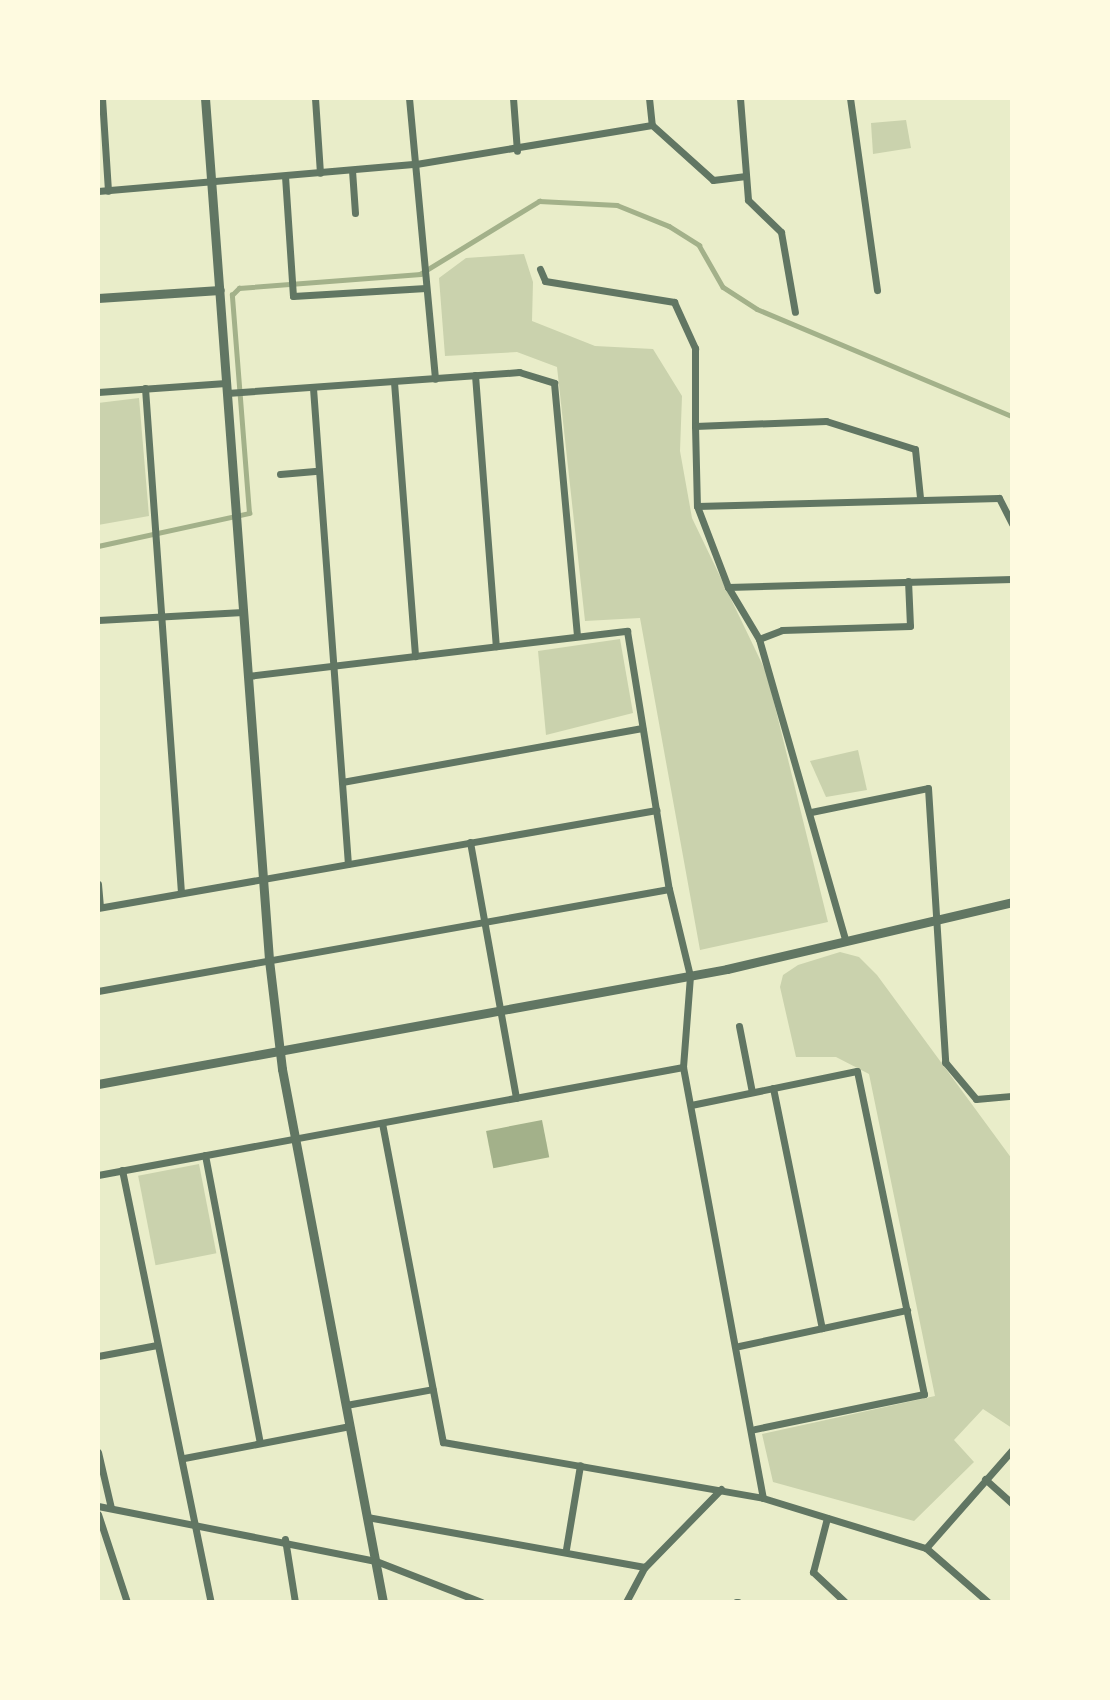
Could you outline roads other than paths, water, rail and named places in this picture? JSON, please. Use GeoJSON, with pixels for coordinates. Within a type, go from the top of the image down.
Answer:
{"type":"FeatureCollection","features":[{"type":"Feature","properties":{"kind":"street"},"geometry":{"type":"LineString","coordinates":[[102,98],[108,191]]}},
{"type":"Feature","properties":{"kind":"street"},"geometry":{"type":"LineString","coordinates":[[205,98],[229,389],[269,960],[280,1052],[383,1602]]}},
{"type":"Feature","properties":{"kind":"street"},"geometry":{"type":"LineString","coordinates":[[316,98],[320,173]]}},
{"type":"Feature","properties":{"kind":"street"},"geometry":{"type":"LineString","coordinates":[[409,98],[435,379]]}},
{"type":"Feature","properties":{"kind":"street"},"geometry":{"type":"LineString","coordinates":[[513,98],[517,151]]}},
{"type":"Feature","properties":{"kind":"street"},"geometry":{"type":"LineString","coordinates":[[649,98],[652,125],[713,180],[746,176]]}},
{"type":"Feature","properties":{"kind":"street"},"geometry":{"type":"LineString","coordinates":[[740,98],[748,200],[780,232],[796,312]]}},
{"type":"Feature","properties":{"kind":"street"},"geometry":{"type":"LineString","coordinates":[[850,98],[877,290]]}},
{"type":"Feature","properties":{"kind":"street"},"geometry":{"type":"LineString","coordinates":[[98,191],[416,164],[517,151],[652,125]]}},
{"type":"Feature","properties":{"kind":"street"},"geometry":{"type":"LineString","coordinates":[[352,170],[355,213]]}},
{"type":"Feature","properties":{"kind":"street"},"geometry":{"type":"LineString","coordinates":[[285,176],[293,296],[426,288]]}},
{"type":"Feature","properties":{"kind":"street"},"geometry":{"type":"LineString","coordinates":[[540,270],[545,281],[674,302],[695,348],[697,506],[728,587],[759,639],[811,812],[845,939]]}},
{"type":"Feature","properties":{"kind":"street"},"geometry":{"type":"LineString","coordinates":[[98,298],[220,290]]}},
{"type":"Feature","properties":{"kind":"street"},"geometry":{"type":"LineString","coordinates":[[98,392],[145,388],[229,389],[249,392],[519,372],[554,383],[577,636]]}},
{"type":"Feature","properties":{"kind":"street"},"geometry":{"type":"LineString","coordinates":[[475,376],[496,646]]}},
{"type":"Feature","properties":{"kind":"street"},"geometry":{"type":"LineString","coordinates":[[394,382],[415,656]]}},
{"type":"Feature","properties":{"kind":"street"},"geometry":{"type":"LineString","coordinates":[[145,388],[181,893]]}},
{"type":"Feature","properties":{"kind":"street"},"geometry":{"type":"LineString","coordinates":[[313,388],[348,864]]}},
{"type":"Feature","properties":{"kind":"street"},"geometry":{"type":"LineString","coordinates":[[695,426],[826,421],[915,450],[920,497]]}},
{"type":"Feature","properties":{"kind":"street"},"geometry":{"type":"LineString","coordinates":[[280,474],[318,471]]}},
{"type":"Feature","properties":{"kind":"street"},"geometry":{"type":"LineString","coordinates":[[697,506],[920,497],[999,498],[1012,524]]}},
{"type":"Feature","properties":{"kind":"street"},"geometry":{"type":"LineString","coordinates":[[728,587],[1012,579]]}},
{"type":"Feature","properties":{"kind":"street"},"geometry":{"type":"LineString","coordinates":[[759,639],[782,630],[910,626],[908,581]]}},
{"type":"Feature","properties":{"kind":"street"},"geometry":{"type":"LineString","coordinates":[[98,620],[243,612]]}},
{"type":"Feature","properties":{"kind":"street"},"geometry":{"type":"LineString","coordinates":[[248,676],[627,631],[669,889],[690,976],[683,1068],[755,1429],[763,1498]]}},
{"type":"Feature","properties":{"kind":"street"},"geometry":{"type":"LineString","coordinates":[[342,782],[642,727]]}},
{"type":"Feature","properties":{"kind":"street"},"geometry":{"type":"LineString","coordinates":[[811,812],[928,788],[935,842],[934,917],[945,1062],[976,1099],[1012,1096]]}},
{"type":"Feature","properties":{"kind":"street"},"geometry":{"type":"LineString","coordinates":[[98,884],[99,907],[656,810]]}},
{"type":"Feature","properties":{"kind":"street"},"geometry":{"type":"LineString","coordinates":[[470,842],[516,1098]]}},
{"type":"Feature","properties":{"kind":"street"},"geometry":{"type":"LineString","coordinates":[[98,991],[669,889]]}},
{"type":"Feature","properties":{"kind":"street"},"geometry":{"type":"LineString","coordinates":[[98,1084],[690,976],[934,917],[1012,902]]}},
{"type":"Feature","properties":{"kind":"street"},"geometry":{"type":"LineString","coordinates":[[739,1026],[752,1093]]}},
{"type":"Feature","properties":{"kind":"street"},"geometry":{"type":"LineString","coordinates":[[98,1175],[683,1068]]}},
{"type":"Feature","properties":{"kind":"street"},"geometry":{"type":"LineString","coordinates":[[691,1105],[858,1071],[924,1394],[755,1429]]}},
{"type":"Feature","properties":{"kind":"street"},"geometry":{"type":"LineString","coordinates":[[774,1088],[821,1328]]}},
{"type":"Feature","properties":{"kind":"street"},"geometry":{"type":"LineString","coordinates":[[382,1123],[443,1441],[763,1498],[926,1548],[988,1602]]}},
{"type":"Feature","properties":{"kind":"street"},"geometry":{"type":"LineString","coordinates":[[205,1155],[260,1443]]}},
{"type":"Feature","properties":{"kind":"street"},"geometry":{"type":"LineString","coordinates":[[122,1170],[157,1345],[184,1458],[211,1602]]}},
{"type":"Feature","properties":{"kind":"street"},"geometry":{"type":"LineString","coordinates":[[738,1346],[907,1310]]}},
{"type":"Feature","properties":{"kind":"street"},"geometry":{"type":"LineString","coordinates":[[98,1356],[157,1345]]}},
{"type":"Feature","properties":{"kind":"street"},"geometry":{"type":"LineString","coordinates":[[346,1405],[433,1389]]}},
{"type":"Feature","properties":{"kind":"street"},"geometry":{"type":"LineString","coordinates":[[184,1458],[350,1426]]}},
{"type":"Feature","properties":{"kind":"street"},"geometry":{"type":"LineString","coordinates":[[926,1548],[1012,1450]]}},
{"type":"Feature","properties":{"kind":"street"},"geometry":{"type":"LineString","coordinates":[[98,1452],[111,1508]]}},
{"type":"Feature","properties":{"kind":"street"},"geometry":{"type":"LineString","coordinates":[[566,1549],[580,1465]]}},
{"type":"Feature","properties":{"kind":"street"},"geometry":{"type":"LineString","coordinates":[[985,1479],[1012,1503]]}},
{"type":"Feature","properties":{"kind":"street"},"geometry":{"type":"LineString","coordinates":[[626,1602],[645,1567],[722,1489]]}},
{"type":"Feature","properties":{"kind":"street"},"geometry":{"type":"LineString","coordinates":[[98,1506],[285,1539],[376,1561],[478,1602]]}},
{"type":"Feature","properties":{"kind":"street"},"geometry":{"type":"LineString","coordinates":[[98,1514],[127,1602]]}},
{"type":"Feature","properties":{"kind":"street"},"geometry":{"type":"LineString","coordinates":[[367,1517],[566,1549],[645,1567]]}},
{"type":"Feature","properties":{"kind":"street"},"geometry":{"type":"LineString","coordinates":[[827,1518],[813,1572],[845,1602]]}},
{"type":"Feature","properties":{"kind":"street"},"geometry":{"type":"LineString","coordinates":[[285,1539],[295,1602]]}},
{"type":"Feature","properties":{"kind":"waterway"},"geometry":{"type":"LineString","coordinates":[[98,546],[249,513],[232,295],[239,288],[420,274],[539,201],[617,205],[669,226],[699,245],[723,287],[757,309],[1012,416]]}}]}
